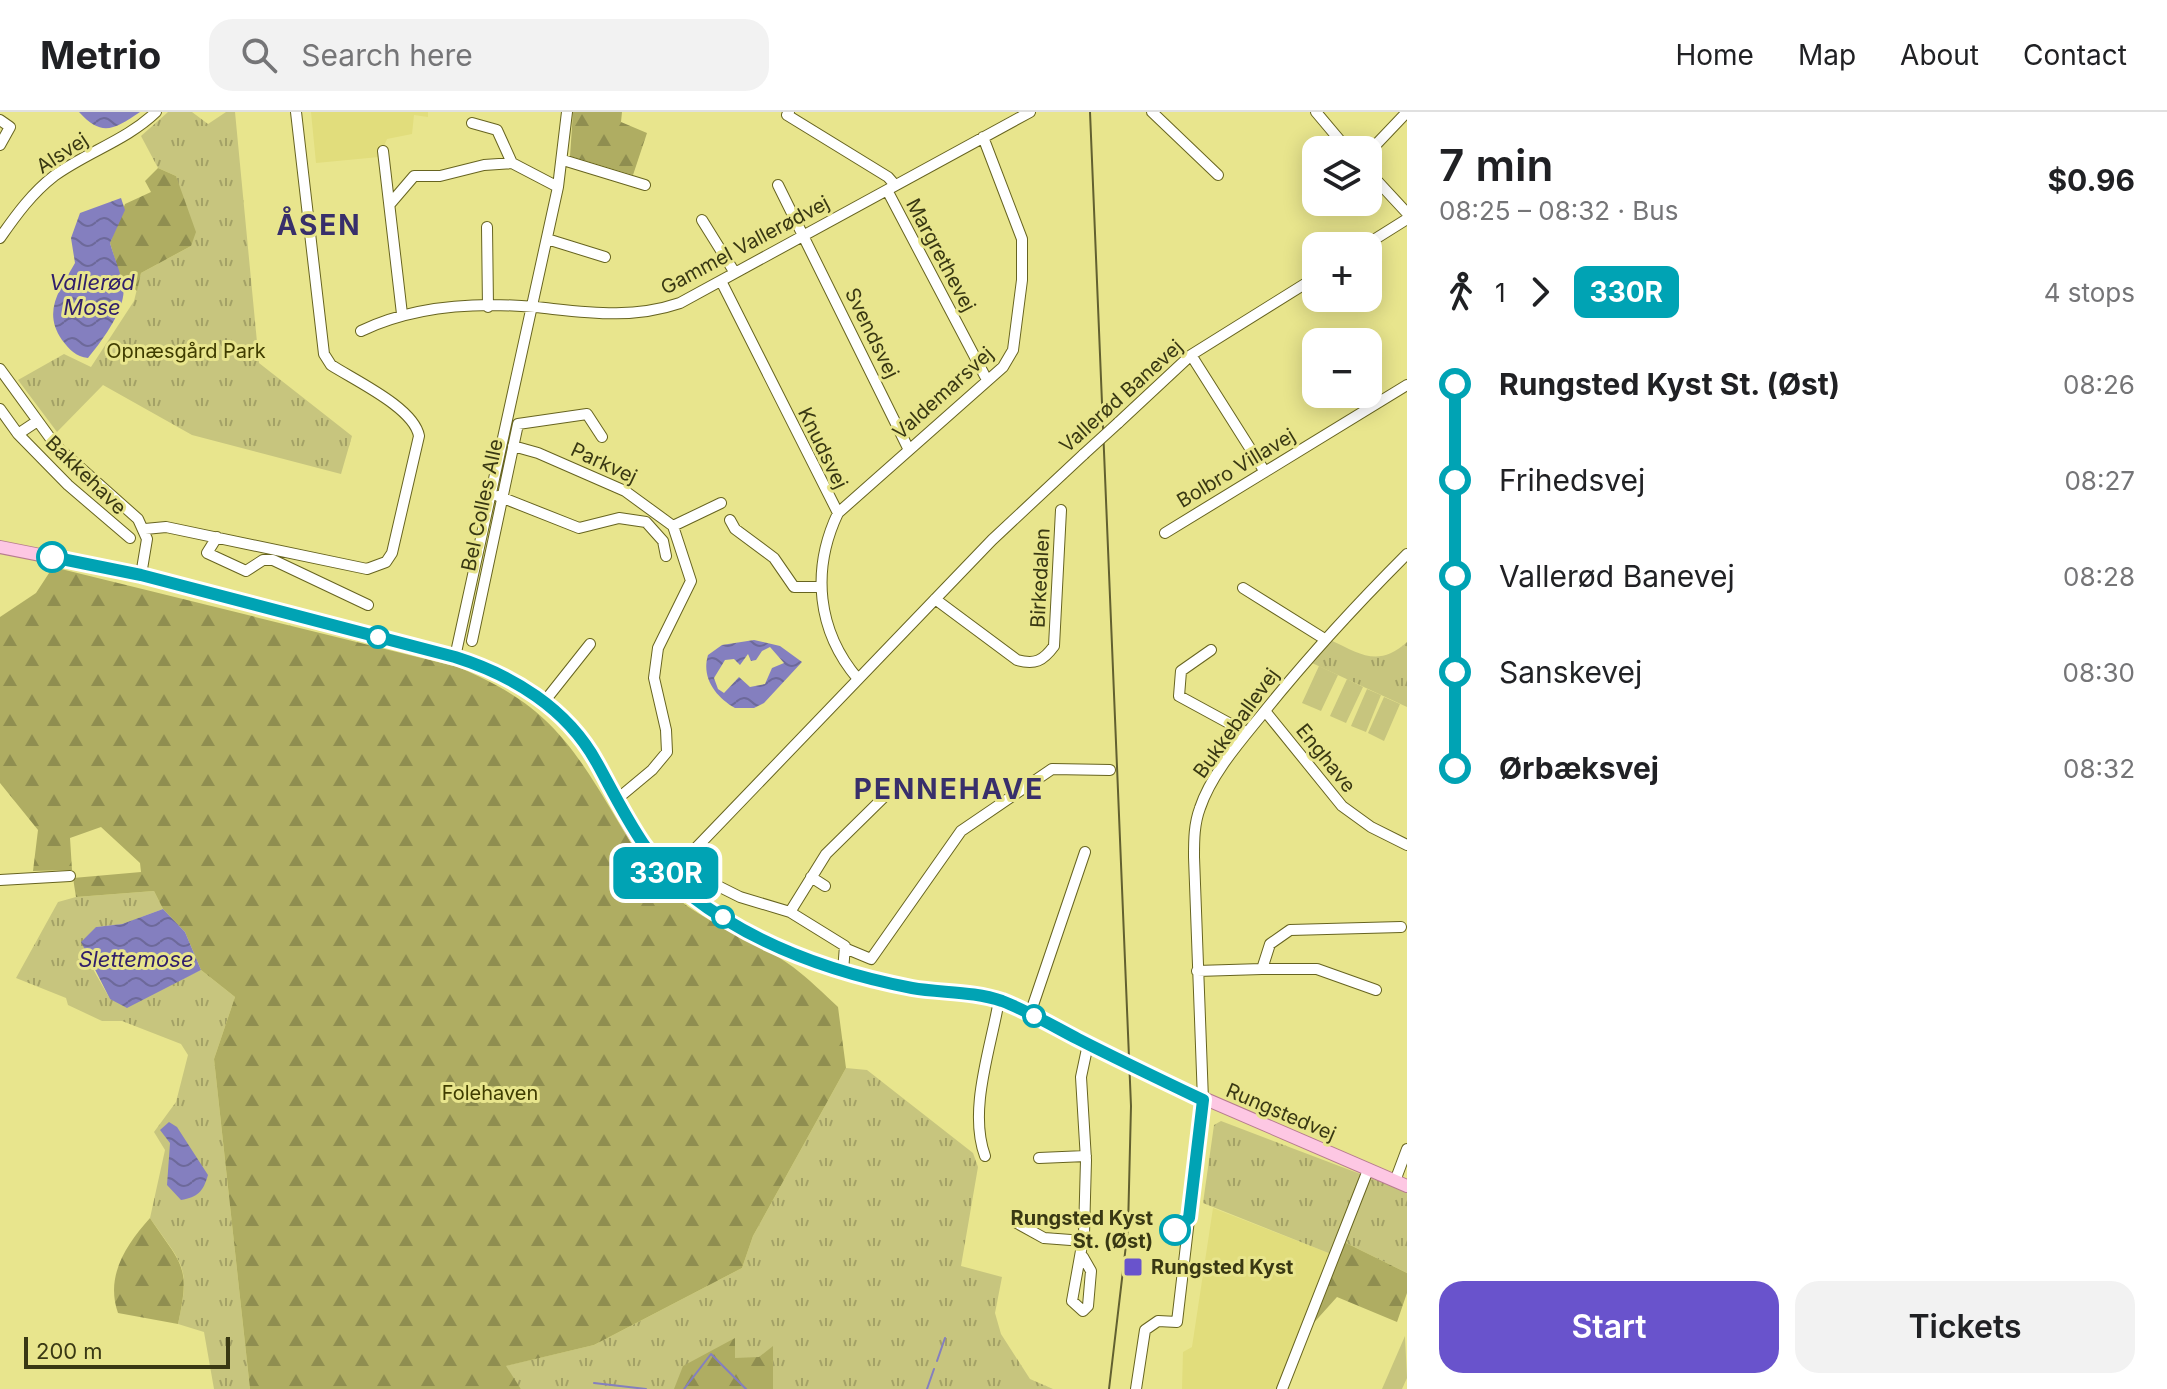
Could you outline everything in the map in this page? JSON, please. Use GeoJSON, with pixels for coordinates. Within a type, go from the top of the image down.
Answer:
{"type":"FeatureCollection","features":[{"type":"Feature","properties":{"kind":"main road","name":"Rungstedvej"},"geometry":{"type":"LineString","coordinates":[[0,547],[141,575],[455,657],[504,676],[544,702],[588,748],[639,842],[669,876],[720,916],[767,942],[843,971],[917,989],[999,1000],[1203,1100],[1401,1183]]}},
{"type":"Feature","properties":{"kind":"street","name":"Alsvej"},"geometry":{"type":"LineString","coordinates":[[0,238],[29,200],[55,175],[128,134],[156,112]]}},
{"type":"Feature","properties":{"kind":"street"},"geometry":{"type":"LineString","coordinates":[[145,529],[166,527],[367,569],[377,567],[392,553],[419,436],[414,420],[331,365],[324,354],[296,112]]}},
{"type":"Feature","properties":{"kind":"street"},"geometry":{"type":"LineString","coordinates":[[455,657],[558,187],[567,112]]}},
{"type":"Feature","properties":{"kind":"street","name":"Gammel Vallerødvej"},"geometry":{"type":"LineString","coordinates":[[361,331],[402,314],[531,307],[598,315],[629,315],[680,303],[1030,112]]}},
{"type":"Feature","properties":{"kind":"street"},"geometry":{"type":"LineString","coordinates":[[1152,112],[1218,175]]}},
{"type":"Feature","properties":{"kind":"street"},"geometry":{"type":"LineString","coordinates":[[1316,112],[1336,136]]}},
{"type":"Feature","properties":{"kind":"street"},"geometry":{"type":"LineString","coordinates":[[1382,138],[1407,112]]}},
{"type":"Feature","properties":{"kind":"street"},"geometry":{"type":"LineString","coordinates":[[786,113],[888,177],[891,188]]}},
{"type":"Feature","properties":{"kind":"street"},"geometry":{"type":"LineString","coordinates":[[0,120],[10,130],[0,145]]}},
{"type":"Feature","properties":{"kind":"street"},"geometry":{"type":"LineString","coordinates":[[472,123],[497,130],[512,163]]}},
{"type":"Feature","properties":{"kind":"street","name":"Valdemarsvej"},"geometry":{"type":"LineString","coordinates":[[838,513],[1003,367],[1013,350],[1022,280],[1022,239],[983,137]]}},
{"type":"Feature","properties":{"kind":"street"},"geometry":{"type":"LineString","coordinates":[[383,151],[402,314]]}},
{"type":"Feature","properties":{"kind":"street"},"geometry":{"type":"LineString","coordinates":[[563,160],[645,185]]}},
{"type":"Feature","properties":{"kind":"street"},"geometry":{"type":"LineString","coordinates":[[390,204],[414,176],[440,176],[484,165],[512,163],[558,187]]}},
{"type":"Feature","properties":{"kind":"street","name":"Svendsvej"},"geometry":{"type":"LineString","coordinates":[[778,185],[805,234],[908,448]]}},
{"type":"Feature","properties":{"kind":"street"},"geometry":{"type":"LineString","coordinates":[[1382,187],[1407,216],[1382,233]]}},
{"type":"Feature","properties":{"kind":"street","name":"Margrethevej"},"geometry":{"type":"LineString","coordinates":[[891,188],[987,380]]}},
{"type":"Feature","properties":{"kind":"street"},"geometry":{"type":"LineString","coordinates":[[702,220],[735,273]]}},
{"type":"Feature","properties":{"kind":"street"},"geometry":{"type":"LineString","coordinates":[[487,227],[488,307]]}},
{"type":"Feature","properties":{"kind":"street"},"geometry":{"type":"LineString","coordinates":[[547,239],[605,257]]}},
{"type":"Feature","properties":{"kind":"street","name":"Knudsvej"},"geometry":{"type":"LineString","coordinates":[[721,281],[838,513],[824,552],[823,608],[834,645],[858,679]]}},
{"type":"Feature","properties":{"kind":"street","name":"Vallerød Banevej"},"geometry":{"type":"LineString","coordinates":[[669,876],[935,599],[1084,454],[1191,355],[1302,286]]}},
{"type":"Feature","properties":{"kind":"street"},"geometry":{"type":"LineString","coordinates":[[1191,355],[1265,472]]}},
{"type":"Feature","properties":{"kind":"street"},"geometry":{"type":"LineString","coordinates":[[0,369],[36,422],[78,468],[138,519],[145,529],[146,550],[141,575]]}},
{"type":"Feature","properties":{"kind":"street","name":"Bolbro Villavej"},"geometry":{"type":"LineString","coordinates":[[1165,533],[1407,385]]}},
{"type":"Feature","properties":{"kind":"street","name":"Bakkehave"},"geometry":{"type":"LineString","coordinates":[[0,409],[18,434],[68,485],[130,538]]}},
{"type":"Feature","properties":{"kind":"street","name":"Bel Colles Alle"},"geometry":{"type":"LineString","coordinates":[[472,641],[518,424],[587,414],[602,437]]}},
{"type":"Feature","properties":{"kind":"street","name":"Bakkehave"},"geometry":{"type":"LineString","coordinates":[[18,434],[36,422]]}},
{"type":"Feature","properties":{"kind":"street","name":"Parkvej"},"geometry":{"type":"LineString","coordinates":[[513,446],[538,453],[625,491],[673,526]]}},
{"type":"Feature","properties":{"kind":"street"},"geometry":{"type":"LineString","coordinates":[[490,491],[579,528],[619,518],[646,522],[663,541],[666,556]]}},
{"type":"Feature","properties":{"kind":"street"},"geometry":{"type":"LineString","coordinates":[[616,800],[652,770],[667,752],[666,730],[654,678],[658,648],[691,581],[673,526],[721,503]]}},
{"type":"Feature","properties":{"kind":"street","name":"Birkedalen"},"geometry":{"type":"LineString","coordinates":[[935,599],[1017,660],[1029,663],[1046,657],[1054,646],[1061,510]]}},
{"type":"Feature","properties":{"kind":"street"},"geometry":{"type":"LineString","coordinates":[[730,520],[735,529],[774,558],[794,587],[821,587]]}},
{"type":"Feature","properties":{"kind":"street"},"geometry":{"type":"LineString","coordinates":[[236,541],[239,529]]}},
{"type":"Feature","properties":{"kind":"street"},"geometry":{"type":"LineString","coordinates":[[217,537],[207,553],[246,571],[263,560],[273,560],[368,605]]}},
{"type":"Feature","properties":{"kind":"street","name":"Bukkeballevej"},"geometry":{"type":"LineString","coordinates":[[1136,1389],[1145,1330],[1158,1321],[1177,1322],[1203,1100],[1194,827],[1208,790],[1247,733],[1323,638],[1407,554]]}},
{"type":"Feature","properties":{"kind":"street"},"geometry":{"type":"LineString","coordinates":[[1243,588],[1323,638]]}},
{"type":"Feature","properties":{"kind":"street"},"geometry":{"type":"LineString","coordinates":[[544,702],[590,644]]}},
{"type":"Feature","properties":{"kind":"street"},"geometry":{"type":"LineString","coordinates":[[1211,650],[1181,671],[1179,696],[1247,733]]}},
{"type":"Feature","properties":{"kind":"street","name":"Enghave"},"geometry":{"type":"LineString","coordinates":[[1265,711],[1342,806],[1371,827],[1407,845]]}},
{"type":"Feature","properties":{"kind":"street"},"geometry":{"type":"LineString","coordinates":[[683,862],[740,897],[790,912],[847,949],[871,959],[961,831],[1040,775],[1057,767],[1110,770]]}},
{"type":"Feature","properties":{"kind":"street"},"geometry":{"type":"LineString","coordinates":[[790,912],[826,854],[884,797]]}},
{"type":"Feature","properties":{"kind":"street"},"geometry":{"type":"LineString","coordinates":[[1030,1014],[1085,852]]}},
{"type":"Feature","properties":{"kind":"street"},"geometry":{"type":"LineString","coordinates":[[0,880],[70,876]]}},
{"type":"Feature","properties":{"kind":"street"},"geometry":{"type":"LineString","coordinates":[[811,877],[825,886]]}},
{"type":"Feature","properties":{"kind":"street"},"geometry":{"type":"LineString","coordinates":[[1262,969],[1270,944],[1290,930],[1401,927]]}},
{"type":"Feature","properties":{"kind":"street"},"geometry":{"type":"LineString","coordinates":[[843,971],[847,949]]}},
{"type":"Feature","properties":{"kind":"street"},"geometry":{"type":"LineString","coordinates":[[1197,971],[1317,969],[1376,990]]}},
{"type":"Feature","properties":{"kind":"street"},"geometry":{"type":"LineString","coordinates":[[985,1156],[979,1139],[979,1113],[999,1000]]}},
{"type":"Feature","properties":{"kind":"street"},"geometry":{"type":"LineString","coordinates":[[1083,1257],[1086,1156],[1081,1077],[1088,1044]]}},
{"type":"Feature","properties":{"kind":"street"},"geometry":{"type":"LineString","coordinates":[[1401,1183],[1407,1149]]}},
{"type":"Feature","properties":{"kind":"street"},"geometry":{"type":"LineString","coordinates":[[1039,1158],[1086,1156]]}},
{"type":"Feature","properties":{"kind":"street"},"geometry":{"type":"LineString","coordinates":[[1282,1389],[1368,1170]]}},
{"type":"Feature","properties":{"kind":"street"},"geometry":{"type":"LineString","coordinates":[[1015,1222],[1044,1238],[1084,1241]]}},
{"type":"Feature","properties":{"kind":"shaded area"},"geometry":{"type":"Polygon","coordinates":[[[311,112],[428,112],[428,117],[414,115],[412,134],[387,139],[379,157],[316,163],[311,112]]]}},
{"type":"Feature","properties":{"kind":"shaded area"},"geometry":{"type":"Polygon","coordinates":[[[1213,1208],[1331,1254],[1281,1389],[1182,1389],[1183,1352],[1192,1347],[1213,1208]]]}},
{"type":"Feature","properties":{"kind":"green space","name":"Opnæsgård Park"},"geometry":{"type":"Polygon","coordinates":[[[168,112],[192,112],[208,124],[226,112],[235,112],[259,363],[352,436],[341,474],[192,435],[103,385],[57,432],[18,380],[64,354],[91,367],[134,301],[141,273],[191,246],[176,176],[158,168],[141,136],[168,112]]]}},
{"type":"Feature","properties":{"kind":"green space"},"geometry":{"type":"Polygon","coordinates":[[[573,112],[622,112],[621,122],[647,133],[633,175],[570,156],[573,112]]]}},
{"type":"Feature","properties":{"kind":"green space"},"geometry":{"type":"Polygon","coordinates":[[[158,168],[176,176],[196,232],[191,246],[141,273],[137,291],[120,276],[110,243],[125,204],[151,192],[145,181],[158,168]]]}},
{"type":"Feature","properties":{"kind":"green space","name":"Folehaven"},"geometry":{"type":"Polygon","coordinates":[[[53,567],[458,667],[488,681],[534,710],[568,745],[643,862],[668,890],[706,918],[793,967],[838,1007],[846,1068],[753,1236],[742,1268],[594,1345],[506,1366],[521,1389],[250,1389],[214,1059],[235,997],[201,970],[185,932],[163,909],[154,891],[76,897],[73,878],[141,872],[140,863],[101,827],[70,838],[72,870],[33,871],[38,830],[0,783],[0,617],[36,593],[53,567]]]}},
{"type":"Feature","properties":{"kind":"green space"},"geometry":{"type":"Polygon","coordinates":[[[1330,640],[1369,656],[1387,655],[1407,642],[1407,707],[1312,663],[1330,640]]]}},
{"type":"Feature","properties":{"kind":"green space"},"geometry":{"type":"Polygon","coordinates":[[[1319,666],[1338,675],[1321,711],[1302,703],[1319,666]]]}},
{"type":"Feature","properties":{"kind":"green space"},"geometry":{"type":"Polygon","coordinates":[[[1347,679],[1363,687],[1346,723],[1330,716],[1347,679]]]}},
{"type":"Feature","properties":{"kind":"green space"},"geometry":{"type":"Polygon","coordinates":[[[1367,689],[1381,695],[1366,732],[1351,726],[1367,689]]]}},
{"type":"Feature","properties":{"kind":"green space"},"geometry":{"type":"Polygon","coordinates":[[[1384,697],[1400,704],[1384,741],[1368,733],[1384,697]]]}},
{"type":"Feature","properties":{"kind":"green space"},"geometry":{"type":"Polygon","coordinates":[[[154,891],[163,909],[122,924],[96,927],[89,962],[110,999],[169,985],[201,970],[235,997],[214,1059],[250,1389],[214,1389],[204,1332],[178,1324],[184,1289],[181,1267],[150,1218],[165,1150],[154,1132],[176,1102],[188,1055],[181,1044],[122,1021],[102,1021],[68,1005],[66,998],[16,978],[58,902],[76,897],[154,891]]]}},
{"type":"Feature","properties":{"kind":"green space"},"geometry":{"type":"Polygon","coordinates":[[[846,1068],[867,1070],[973,1153],[978,1167],[961,1266],[1002,1277],[995,1313],[1001,1334],[1030,1379],[1053,1389],[521,1389],[505,1366],[594,1345],[742,1268],[753,1236],[846,1068]]]}},
{"type":"Feature","properties":{"kind":"green space"},"geometry":{"type":"Polygon","coordinates":[[[1221,1121],[1363,1175],[1331,1254],[1203,1203],[1214,1125],[1221,1121]]]}},
{"type":"Feature","properties":{"kind":"green space"},"geometry":{"type":"Polygon","coordinates":[[[1371,1178],[1407,1192],[1407,1273],[1344,1242],[1371,1178]]]}},
{"type":"Feature","properties":{"kind":"green space"},"geometry":{"type":"Polygon","coordinates":[[[150,1218],[181,1267],[184,1289],[178,1324],[118,1313],[114,1286],[120,1262],[150,1218]]]}},
{"type":"Feature","properties":{"kind":"green space"},"geometry":{"type":"Polygon","coordinates":[[[1344,1242],[1407,1273],[1407,1293],[1397,1322],[1337,1297],[1310,1327],[1344,1242]]]}},
{"type":"Feature","properties":{"kind":"green space"},"geometry":{"type":"Polygon","coordinates":[[[1405,1336],[1407,1378],[1402,1389],[1382,1389],[1405,1336]]]}},
{"type":"Feature","properties":{"kind":"green space"},"geometry":{"type":"Polygon","coordinates":[[[735,1338],[735,1358],[759,1357],[773,1346],[773,1389],[674,1389],[683,1366],[735,1338]]]}},
{"type":"Feature","properties":{"kind":"water"},"geometry":{"type":"Polygon","coordinates":[[[79,112],[140,112],[115,127],[101,128],[79,112]]]}},
{"type":"Feature","properties":{"kind":"water","name":"Vallerød Mose"},"geometry":{"type":"Polygon","coordinates":[[[121,198],[125,210],[110,243],[123,294],[118,314],[88,358],[76,354],[62,340],[53,320],[53,310],[75,263],[71,238],[80,213],[121,198]]]}},
{"type":"Feature","properties":{"kind":"water"},"geometry":{"type":"Polygon","coordinates":[[[754,640],[780,646],[802,662],[764,703],[754,708],[735,708],[716,692],[708,679],[708,655],[722,645],[754,640]],[[770,647],[762,651],[756,660],[751,661],[748,654],[740,665],[734,659],[725,660],[714,678],[718,689],[724,693],[739,677],[750,687],[765,684],[772,668],[784,663],[770,647]]]}},
{"type":"Feature","properties":{"kind":"water","name":"Slettemose"},"geometry":{"type":"Polygon","coordinates":[[[163,909],[185,932],[201,970],[127,1008],[110,999],[81,942],[96,927],[122,924],[163,909]]]}},
{"type":"Feature","properties":{"kind":"water"},"geometry":{"type":"Polygon","coordinates":[[[169,1122],[177,1127],[208,1175],[199,1193],[181,1200],[167,1185],[170,1143],[160,1130],[169,1122]]]}},
{"type":"Feature","properties":{"kind":"waterway"},"geometry":{"type":"LineString","coordinates":[[937,1361],[945,1338]]}},
{"type":"Feature","properties":{"kind":"waterway"},"geometry":{"type":"LineString","coordinates":[[684,1389],[711,1354],[746,1389]]}},
{"type":"Feature","properties":{"kind":"waterway"},"geometry":{"type":"LineString","coordinates":[[927,1389],[934,1369]]}},
{"type":"Feature","properties":{"kind":"waterway"},"geometry":{"type":"LineString","coordinates":[[594,1383],[646,1389]]}},
{"type":"Feature","properties":{"kind":"railway"},"geometry":{"type":"LineString","coordinates":[[1090,112],[1131,1106],[1128,1228],[1109,1389]]}},
{"type":"Feature","properties":{"kind":"bus line","name":"330R"},"geometry":{"type":"LineString","coordinates":[[52,557],[141,575],[455,657],[485,667],[524,687],[561,716],[588,748],[628,824],[653,860],[691,895],[720,916],[767,942],[843,971],[917,989],[999,1000],[1203,1100],[1189,1218],[1175,1230]]}},
{"type":"Feature","properties":{"kind":"place","name":"Rungsted Kyst St. (Øst)"},"geometry":{"type":"Point","coordinates":[1175,1230]}},
{"type":"Feature","properties":{"kind":"place","name":"Rungsted Kyst"},"geometry":{"type":"Point","coordinates":[1133,1267]}},
{"type":"Feature","properties":{"kind":"district","name":"ÅSEN"},"geometry":{"type":"Point","coordinates":[319,225]}},
{"type":"Feature","properties":{"kind":"district","name":"PENNEHAVE"},"geometry":{"type":"Point","coordinates":[949,789]}}]}
